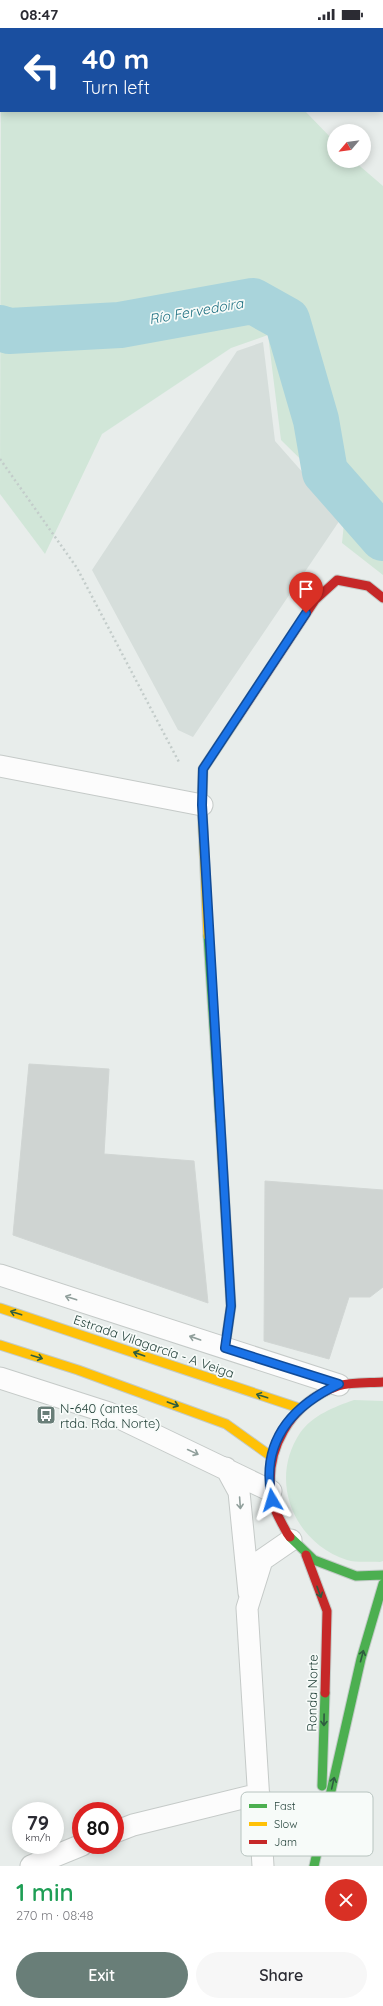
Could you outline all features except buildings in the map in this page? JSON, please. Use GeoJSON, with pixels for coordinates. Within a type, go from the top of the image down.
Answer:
{"type":"FeatureCollection","features":[{"type":"Feature","properties":{"kind":"main road"},"geometry":{"type":"LineString","coordinates":[[225,1348],[231,1306],[202,805],[203,769],[315,600],[337,580],[368,586],[383,598]]}},
{"type":"Feature","properties":{"kind":"main road","name":"Estrada Vilagarcía - A Veiga"},"geometry":{"type":"LineString","coordinates":[[0,1308],[299,1408]]}},
{"type":"Feature","properties":{"kind":"main road"},"geometry":{"type":"LineString","coordinates":[[0,1345],[78,1370],[226,1424],[272,1456]]}},
{"type":"Feature","properties":{"kind":"main road"},"geometry":{"type":"LineString","coordinates":[[383,1382],[363,1380],[339,1384],[318,1394],[299,1408],[284,1427],[272,1456],[270,1474],[274,1508],[281,1525],[306,1555],[330,1569],[357,1576],[383,1575]]}},
{"type":"Feature","properties":{"kind":"main road","name":"Ronda Norte"},"geometry":{"type":"LineString","coordinates":[[306,1555],[327,1611],[322,1792]]}},
{"type":"Feature","properties":{"kind":"main road","name":"Ronda Norte"},"geometry":{"type":"LineString","coordinates":[[331,1792],[361,1659],[383,1584]]}},
{"type":"Feature","properties":{"kind":"main road","name":"Ronda Norte"},"geometry":{"type":"LineString","coordinates":[[314,1866],[316,1856]]}},
{"type":"Feature","properties":{"kind":"street"},"geometry":{"type":"LineString","coordinates":[[0,766],[202,805]]}},
{"type":"Feature","properties":{"kind":"street"},"geometry":{"type":"LineString","coordinates":[[0,1275],[339,1384]]}},
{"type":"Feature","properties":{"kind":"street"},"geometry":{"type":"LineString","coordinates":[[0,1378],[109,1413],[226,1468],[271,1491]]}},
{"type":"Feature","properties":{"kind":"street"},"geometry":{"type":"LineString","coordinates":[[226,1468],[239,1492],[250,1600]]}},
{"type":"Feature","properties":{"kind":"street"},"geometry":{"type":"LineString","coordinates":[[259,1792],[247,1608],[262,1560],[292,1540]]}},
{"type":"Feature","properties":{"kind":"street"},"geometry":{"type":"LineString","coordinates":[[124,1828],[132,1825],[241,1798]]}},
{"type":"Feature","properties":{"kind":"street"},"geometry":{"type":"LineString","coordinates":[[31,1866],[72,1849]]}},
{"type":"Feature","properties":{"kind":"street"},"geometry":{"type":"LineString","coordinates":[[262,1856],[263,1866]]}},
{"type":"Feature","properties":{"kind":"path"},"geometry":{"type":"LineString","coordinates":[[0,459],[77,568],[183,770]]}},
{"type":"Feature","properties":{"kind":"shaded area"},"geometry":{"type":"Polygon","coordinates":[[[263,342],[275,441],[342,517],[193,737],[178,730],[92,570],[237,351],[263,342]]]}},
{"type":"Feature","properties":{"kind":"green space"},"geometry":{"type":"Polygon","coordinates":[[[1,112],[306,112],[327,134],[327,168],[362,168],[383,186],[383,575],[342,543],[346,504],[281,440],[268,335],[231,348],[102,434],[45,554],[0,494],[1,112]]]}},
{"type":"Feature","properties":{"kind":"green space"},"geometry":{"type":"Polygon","coordinates":[[[354,1400],[383,1401],[383,1561],[380,1562],[347,1560],[328,1552],[313,1540],[300,1525],[292,1508],[287,1490],[286,1471],[291,1452],[300,1433],[311,1421],[324,1412],[354,1400]]]}},
{"type":"Feature","properties":{"kind":"waterway","name":"Río Fervedoira"},"geometry":{"type":"LineString","coordinates":[[0,328],[9,331],[120,325],[253,301],[287,320],[316,420],[325,472],[383,538]]}},
{"type":"Feature","properties":{"kind":"traffic: fast"},"geometry":{"type":"LineString","coordinates":[[208,936],[220,1121]]}},
{"type":"Feature","properties":{"kind":"traffic: fast"},"geometry":{"type":"LineString","coordinates":[[290,1537],[314,1560],[356,1576],[383,1575]]}},
{"type":"Feature","properties":{"kind":"traffic: fast"},"geometry":{"type":"LineString","coordinates":[[331,1792],[361,1659],[383,1584]]}},
{"type":"Feature","properties":{"kind":"traffic: fast"},"geometry":{"type":"LineString","coordinates":[[322,1786],[325,1693]]}},
{"type":"Feature","properties":{"kind":"traffic: fast"},"geometry":{"type":"LineString","coordinates":[[314,1866],[316,1856]]}},
{"type":"Feature","properties":{"kind":"traffic: slow"},"geometry":{"type":"LineString","coordinates":[[208,936],[202,805],[203,769],[237,718]]}},
{"type":"Feature","properties":{"kind":"traffic: slow"},"geometry":{"type":"LineString","coordinates":[[220,1121],[231,1306],[225,1348]]}},
{"type":"Feature","properties":{"kind":"traffic: slow"},"geometry":{"type":"LineString","coordinates":[[0,1308],[299,1408]]}},
{"type":"Feature","properties":{"kind":"traffic: slow"},"geometry":{"type":"LineString","coordinates":[[0,1345],[78,1370],[226,1424],[272,1457]]}},
{"type":"Feature","properties":{"kind":"traffic: jam"},"geometry":{"type":"LineString","coordinates":[[237,718],[315,600],[337,580],[368,586],[383,598]]}},
{"type":"Feature","properties":{"kind":"traffic: jam"},"geometry":{"type":"LineString","coordinates":[[290,1537],[274,1508],[270,1481],[276,1446],[284,1431],[294,1416],[306,1404],[321,1394],[343,1385],[383,1382]]}},
{"type":"Feature","properties":{"kind":"traffic: jam"},"geometry":{"type":"LineString","coordinates":[[306,1555],[327,1611],[325,1693]]}},
{"type":"Feature","properties":{"kind":"place","name":"N-640 (antes rtda. Rda. Norte)"},"geometry":{"type":"Point","coordinates":[46,1415]}},
{"type":"Feature","properties":{"kind":"route"},"geometry":{"type":"LineString","coordinates":[[272,1500],[270,1474],[272,1456],[278,1438],[287,1422],[299,1408],[318,1394],[339,1384],[225,1348],[231,1306],[205,883],[202,805],[203,769],[306,613]]}}]}
